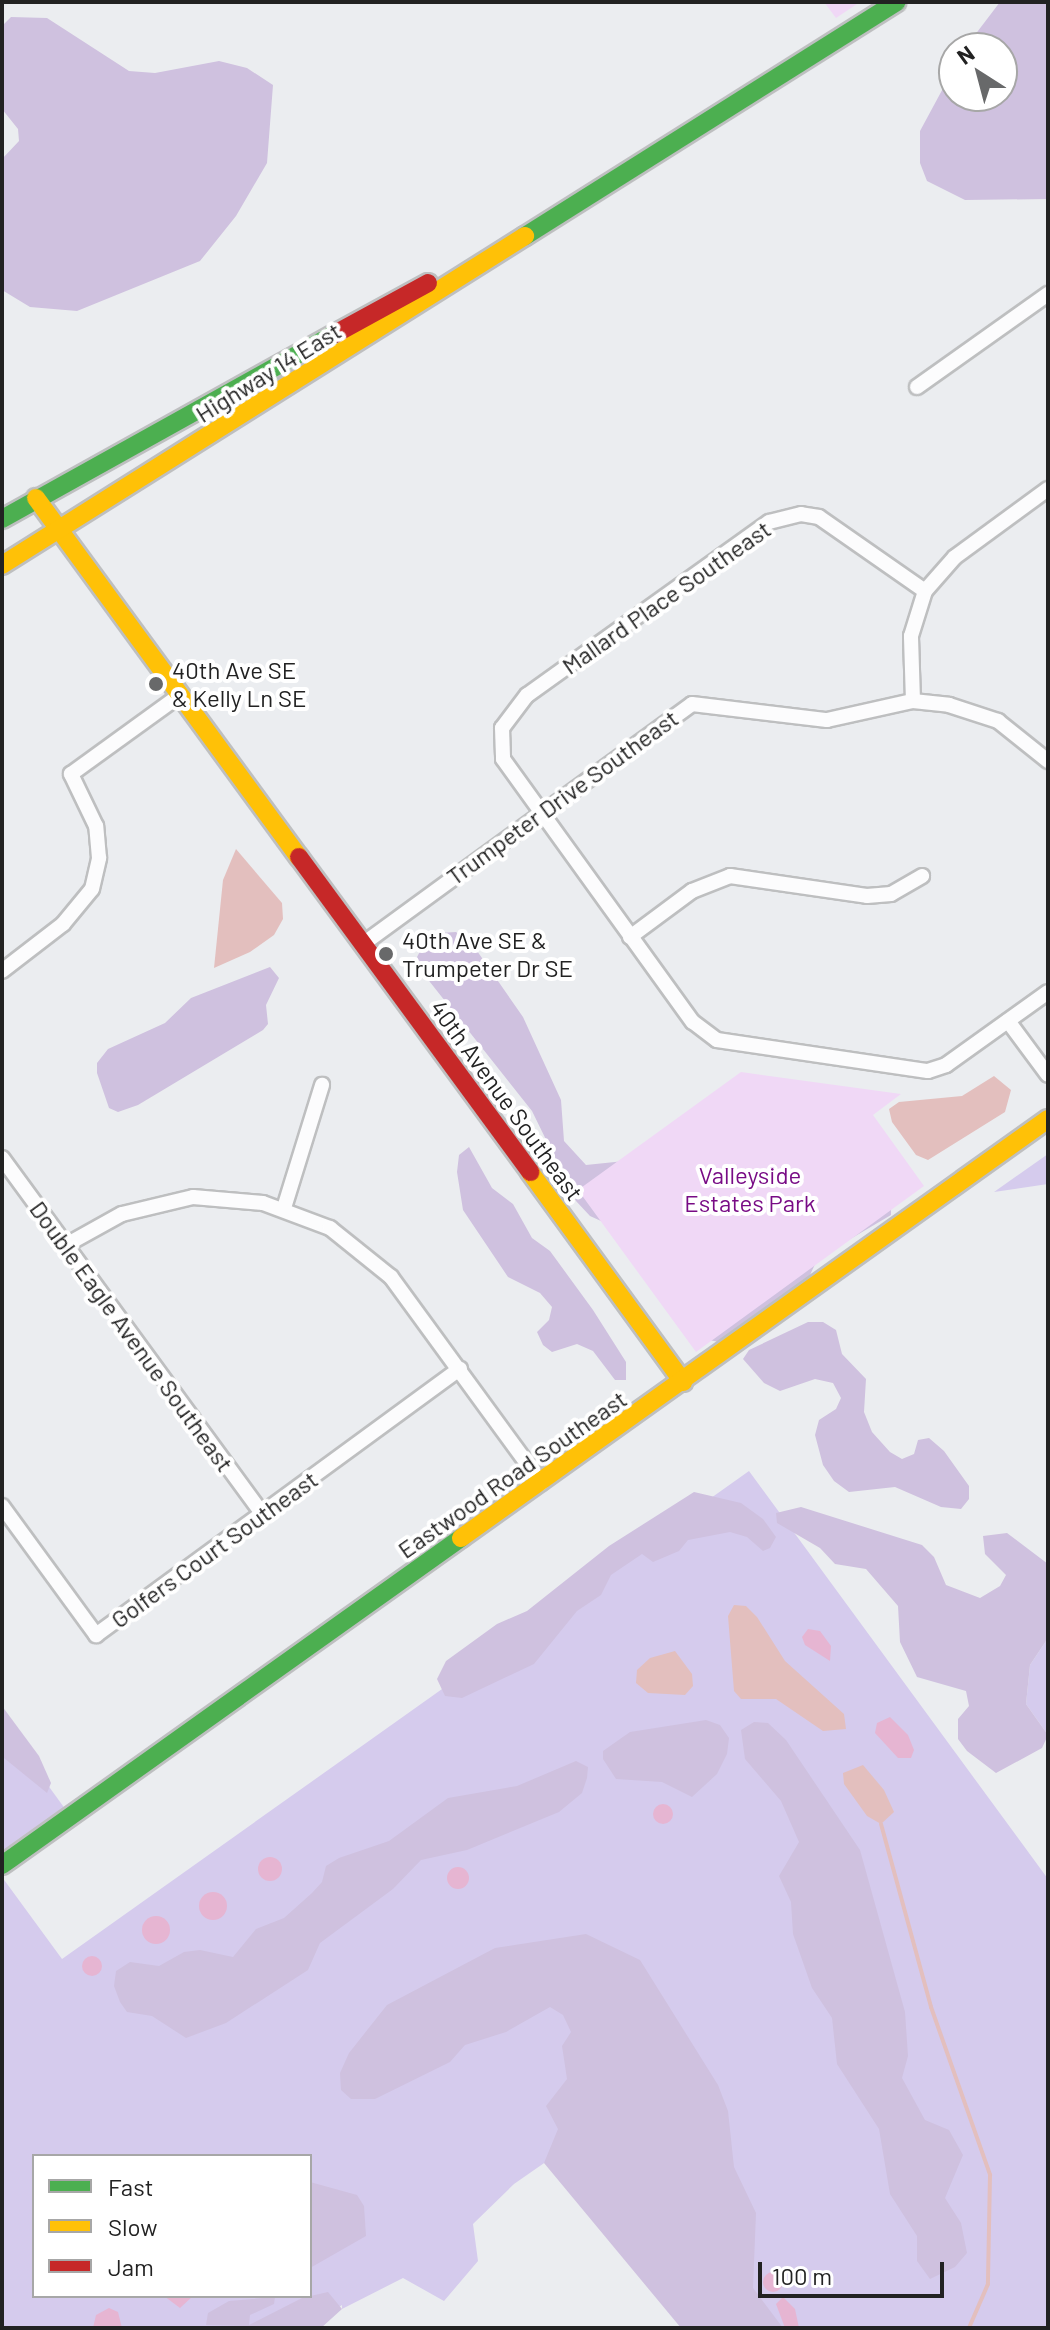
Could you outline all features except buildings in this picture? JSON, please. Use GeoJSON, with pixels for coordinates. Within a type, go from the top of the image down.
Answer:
{"type":"FeatureCollection","features":[{"type":"Feature","properties":{"kind":"street","name":"Highway 14 East"},"geometry":{"type":"LineString","coordinates":[[2,565],[897,2]]}},
{"type":"Feature","properties":{"kind":"street","name":"Highway 14 East"},"geometry":{"type":"LineString","coordinates":[[2,519],[557,216]]}},
{"type":"Feature","properties":{"kind":"street"},"geometry":{"type":"LineString","coordinates":[[917,387],[1045,303]]}},
{"type":"Feature","properties":{"kind":"street"},"geometry":{"type":"LineString","coordinates":[[913,701],[911,636],[925,591],[955,557],[1048,489]]}},
{"type":"Feature","properties":{"kind":"street","name":"40th Avenue Southeast"},"geometry":{"type":"LineString","coordinates":[[36,498],[683,1382]]}},
{"type":"Feature","properties":{"kind":"street","name":"Mallard Place Southeast"},"geometry":{"type":"LineString","coordinates":[[925,591],[819,517],[801,514],[769,522],[510,711],[502,728],[503,759],[693,1022],[732,1045],[928,1071],[946,1065],[1008,1021]]}},
{"type":"Feature","properties":{"kind":"street"},"geometry":{"type":"LineString","coordinates":[[2,971],[63,924],[92,889],[99,840],[91,811],[71,774],[180,695]]}},
{"type":"Feature","properties":{"kind":"street","name":"Trumpeter Drive Southeast"},"geometry":{"type":"LineString","coordinates":[[363,944],[539,812],[692,704],[827,720],[913,701],[981,714],[1014,732],[1048,761]]}},
{"type":"Feature","properties":{"kind":"street"},"geometry":{"type":"LineString","coordinates":[[630,937],[692,891],[730,876],[867,896],[891,894],[922,876]]}},
{"type":"Feature","properties":{"kind":"street"},"geometry":{"type":"LineString","coordinates":[[1048,992],[1008,1021],[1048,1075]]}},
{"type":"Feature","properties":{"kind":"street"},"geometry":{"type":"LineString","coordinates":[[284,1208],[322,1085]]}},
{"type":"Feature","properties":{"kind":"street","name":"Eastwood Road Southeast"},"geometry":{"type":"LineString","coordinates":[[2,1865],[1048,1119]]}},
{"type":"Feature","properties":{"kind":"street","name":"Double Eagle Avenue Southeast"},"geometry":{"type":"LineString","coordinates":[[2,1158],[262,1513]]}},
{"type":"Feature","properties":{"kind":"street"},"geometry":{"type":"LineString","coordinates":[[66,1245],[122,1214],[170,1200],[216,1197],[284,1208],[330,1228],[372,1258],[460,1369],[541,1483]]}},
{"type":"Feature","properties":{"kind":"street","name":"Golfers Court Southeast"},"geometry":{"type":"LineString","coordinates":[[2,1506],[96,1635],[460,1369]]}},
{"type":"Feature","properties":{"kind":"shaded area"},"geometry":{"type":"Polygon","coordinates":[[[236,849],[282,903],[283,919],[274,935],[250,952],[214,968],[223,880],[236,849]]]}},
{"type":"Feature","properties":{"kind":"shaded area"},"geometry":{"type":"Polygon","coordinates":[[[994,1076],[1011,1090],[1005,1112],[928,1160],[916,1155],[892,1122],[889,1109],[899,1102],[962,1096],[994,1076]]]}},
{"type":"Feature","properties":{"kind":"shaded area"},"geometry":{"type":"Polygon","coordinates":[[[1048,1154],[1048,1184],[994,1192],[1048,1154]]]}},
{"type":"Feature","properties":{"kind":"shaded area"},"geometry":{"type":"Polygon","coordinates":[[[749,1471],[1048,1879],[1048,2328],[712,2328],[583,2136],[514,2184],[473,2224],[478,2261],[444,2301],[403,2278],[342,2309],[342,2305],[308,2328],[2,2328],[2,1877],[62,1959],[749,1471]]]}},
{"type":"Feature","properties":{"kind":"shaded area"},"geometry":{"type":"Polygon","coordinates":[[[734,1605],[746,1606],[757,1617],[785,1661],[844,1714],[846,1729],[823,1731],[776,1699],[741,1699],[734,1691],[728,1616],[734,1605]]]}},
{"type":"Feature","properties":{"kind":"shaded area"},"geometry":{"type":"Polygon","coordinates":[[[808,1629],[820,1631],[831,1646],[830,1661],[805,1645],[802,1637],[808,1629]]]}},
{"type":"Feature","properties":{"kind":"shaded area"},"geometry":{"type":"Polygon","coordinates":[[[1048,1638],[1048,1735],[1026,1704],[1030,1665],[1048,1638]]]}},
{"type":"Feature","properties":{"kind":"shaded area"},"geometry":{"type":"Polygon","coordinates":[[[675,1651],[692,1674],[693,1686],[685,1695],[648,1693],[636,1683],[637,1670],[650,1658],[675,1651]]]}},
{"type":"Feature","properties":{"kind":"shaded area"},"geometry":{"type":"Polygon","coordinates":[[[890,1717],[908,1735],[914,1750],[911,1758],[898,1758],[875,1733],[877,1723],[890,1717]]]}},
{"type":"Feature","properties":{"kind":"shaded area"},"geometry":{"type":"Polygon","coordinates":[[[2,1722],[71,1817],[2,1864],[2,1722]]]}},
{"type":"Feature","properties":{"kind":"shaded area"},"geometry":{"type":"Polygon","coordinates":[[[863,1765],[884,1790],[894,1812],[881,1824],[867,1816],[844,1784],[843,1773],[863,1765]]]}},
{"type":"Feature","properties":{"kind":"shaded area"},"geometry":{"type":"Polygon","coordinates":[[[663,1804],[670,1807],[673,1814],[670,1821],[663,1824],[656,1821],[653,1814],[656,1807],[663,1804]]]}},
{"type":"Feature","properties":{"kind":"shaded area"},"geometry":{"type":"Polygon","coordinates":[[[270,1857],[281,1864],[282,1869],[275,1880],[270,1881],[259,1874],[258,1869],[265,1858],[270,1857]]]}},
{"type":"Feature","properties":{"kind":"shaded area"},"geometry":{"type":"Polygon","coordinates":[[[458,1867],[466,1870],[469,1878],[466,1886],[458,1889],[450,1886],[447,1878],[450,1870],[458,1867]]]}},
{"type":"Feature","properties":{"kind":"shaded area"},"geometry":{"type":"Polygon","coordinates":[[[213,1892],[223,1896],[227,1906],[223,1916],[213,1920],[203,1916],[199,1906],[203,1896],[213,1892]]]}},
{"type":"Feature","properties":{"kind":"shaded area"},"geometry":{"type":"Polygon","coordinates":[[[156,1916],[166,1920],[170,1930],[166,1940],[156,1944],[146,1940],[142,1930],[146,1920],[156,1916]]]}},
{"type":"Feature","properties":{"kind":"shaded area"},"geometry":{"type":"Polygon","coordinates":[[[92,1956],[99,1959],[102,1966],[99,1973],[92,1976],[85,1973],[82,1966],[85,1959],[92,1956]]]}},
{"type":"Feature","properties":{"kind":"shaded area"},"geometry":{"type":"Polygon","coordinates":[[[773,2272],[780,2275],[783,2282],[780,2289],[773,2292],[766,2289],[763,2282],[766,2275],[773,2272]]]}},
{"type":"Feature","properties":{"kind":"shaded area"},"geometry":{"type":"Polygon","coordinates":[[[783,2297],[795,2309],[799,2328],[785,2328],[776,2304],[783,2297]]]}},
{"type":"Feature","properties":{"kind":"shaded area"},"geometry":{"type":"Polygon","coordinates":[[[167,2298],[191,2298],[180,2308],[167,2298]]]}},
{"type":"Feature","properties":{"kind":"shaded area"},"geometry":{"type":"Polygon","coordinates":[[[109,2308],[118,2312],[122,2328],[93,2328],[96,2315],[109,2308]]]}},
{"type":"Feature","properties":{"kind":"green space"},"geometry":{"type":"Polygon","coordinates":[[[824,2],[860,2],[836,18],[824,2]]]}},
{"type":"Feature","properties":{"kind":"green space"},"geometry":{"type":"Polygon","coordinates":[[[1000,2],[1048,2],[1048,199],[965,200],[927,181],[920,163],[920,131],[938,98],[938,112],[1018,112],[1018,32],[977,32],[1000,2]]]}},
{"type":"Feature","properties":{"kind":"green space"},"geometry":{"type":"Polygon","coordinates":[[[11,17],[47,18],[129,71],[155,73],[219,61],[247,68],[273,85],[267,163],[236,216],[200,261],[77,311],[30,307],[2,290],[2,159],[19,141],[18,129],[2,109],[2,26],[11,17]]]}},
{"type":"Feature","properties":{"kind":"green space"},"geometry":{"type":"Polygon","coordinates":[[[456,932],[475,948],[523,1017],[561,1100],[564,1141],[586,1165],[634,1160],[891,1205],[891,1215],[818,1258],[809,1277],[724,1343],[704,1339],[612,1226],[590,1216],[576,1201],[532,1111],[426,977],[417,957],[424,944],[439,933],[456,932]]]}},
{"type":"Feature","properties":{"kind":"green space"},"geometry":{"type":"Polygon","coordinates":[[[270,967],[279,978],[266,1005],[268,1024],[263,1030],[138,1105],[118,1112],[109,1108],[97,1073],[97,1063],[108,1049],[165,1023],[191,998],[270,967]]]}},
{"type":"Feature","properties":{"kind":"green space","name":"Valleyside Estates Park"},"geometry":{"type":"Polygon","coordinates":[[[741,1072],[901,1094],[873,1115],[924,1186],[696,1352],[578,1190],[741,1072]]]}},
{"type":"Feature","properties":{"kind":"green space"},"geometry":{"type":"Polygon","coordinates":[[[469,1147],[492,1188],[513,1204],[532,1238],[550,1251],[593,1310],[626,1362],[626,1380],[615,1380],[593,1351],[577,1344],[552,1352],[543,1345],[537,1332],[549,1320],[552,1307],[540,1293],[508,1277],[463,1210],[457,1172],[459,1155],[469,1147]]]}},
{"type":"Feature","properties":{"kind":"green space"},"geometry":{"type":"Polygon","coordinates":[[[808,1322],[823,1322],[836,1330],[842,1354],[866,1379],[864,1412],[872,1432],[890,1452],[902,1459],[914,1454],[918,1440],[929,1438],[944,1451],[969,1486],[969,1499],[961,1509],[941,1507],[895,1487],[849,1492],[834,1481],[823,1465],[815,1435],[819,1420],[836,1409],[841,1398],[833,1383],[815,1379],[780,1391],[764,1383],[743,1359],[749,1350],[808,1322]]]}},
{"type":"Feature","properties":{"kind":"green space"},"geometry":{"type":"Polygon","coordinates":[[[694,1492],[741,1503],[763,1519],[776,1537],[770,1548],[763,1551],[747,1537],[730,1532],[688,1540],[679,1551],[653,1562],[642,1554],[611,1575],[601,1595],[577,1611],[534,1664],[462,1698],[445,1696],[437,1679],[446,1661],[497,1624],[527,1611],[609,1546],[694,1492]]]}},
{"type":"Feature","properties":{"kind":"green space"},"geometry":{"type":"Polygon","coordinates":[[[801,1507],[922,1545],[934,1557],[946,1585],[980,1598],[1000,1586],[1006,1575],[985,1554],[983,1536],[1007,1533],[1048,1564],[1048,1638],[1030,1665],[1026,1704],[1048,1735],[1042,1748],[996,1773],[967,1751],[958,1739],[958,1719],[969,1706],[966,1691],[917,1677],[900,1642],[898,1606],[866,1569],[835,1564],[820,1548],[777,1523],[776,1513],[801,1507]]]}},
{"type":"Feature","properties":{"kind":"green space"},"geometry":{"type":"Polygon","coordinates":[[[2,1706],[39,1756],[51,1783],[47,1793],[4,1758],[2,1706]]]}},
{"type":"Feature","properties":{"kind":"green space"},"geometry":{"type":"Polygon","coordinates":[[[706,1720],[720,1725],[729,1738],[727,1754],[717,1774],[692,1797],[662,1782],[616,1779],[603,1759],[603,1751],[630,1732],[706,1720]]]}},
{"type":"Feature","properties":{"kind":"green space"},"geometry":{"type":"Polygon","coordinates":[[[754,1722],[768,1723],[786,1740],[860,1850],[905,2012],[908,2056],[902,2078],[925,2120],[949,2130],[963,2155],[945,2198],[961,2223],[967,2253],[955,2267],[930,2279],[917,2261],[917,2236],[890,2194],[879,2129],[837,2064],[832,2018],[812,1988],[793,1934],[791,1902],[779,1876],[799,1842],[781,1801],[745,1759],[741,1730],[754,1722]]]}},
{"type":"Feature","properties":{"kind":"green space"},"geometry":{"type":"Polygon","coordinates":[[[576,1761],[588,1767],[582,1793],[559,1812],[467,1850],[421,1860],[393,1889],[320,1943],[308,1970],[226,2023],[186,2038],[152,2016],[127,2012],[120,2002],[114,1986],[116,1971],[130,1962],[159,1966],[184,1952],[200,1950],[233,1957],[256,1929],[284,1918],[312,1893],[322,1882],[326,1866],[339,1858],[389,1841],[448,1798],[517,1786],[576,1761]]]}},
{"type":"Feature","properties":{"kind":"green space"},"geometry":{"type":"Polygon","coordinates":[[[586,1934],[640,1960],[718,2085],[728,2111],[734,2167],[756,2213],[753,2288],[783,2328],[681,2328],[544,2163],[558,2129],[546,2106],[567,2079],[562,2046],[571,2032],[563,2015],[550,2007],[506,2032],[465,2045],[450,2062],[375,2099],[351,2099],[341,2090],[340,2073],[349,2053],[387,2005],[495,1948],[586,1934]]]}},
{"type":"Feature","properties":{"kind":"green space"},"geometry":{"type":"Polygon","coordinates":[[[312,2183],[357,2195],[364,2206],[366,2236],[312,2267],[312,2183]]]}},
{"type":"Feature","properties":{"kind":"green space"},"geometry":{"type":"Polygon","coordinates":[[[328,2292],[342,2309],[321,2328],[206,2325],[208,2313],[229,2301],[275,2298],[274,2304],[250,2315],[249,2325],[312,2296],[328,2292]]]}},
{"type":"Feature","properties":{"kind":"waterway"},"geometry":{"type":"LineString","coordinates":[[881,1824],[931,2007],[990,2175],[988,2284],[969,2328]]}},
{"type":"Feature","properties":{"kind":"traffic: fast"},"geometry":{"type":"LineString","coordinates":[[525,236],[897,2]]}},
{"type":"Feature","properties":{"kind":"traffic: fast"},"geometry":{"type":"LineString","coordinates":[[2,519],[335,334]]}},
{"type":"Feature","properties":{"kind":"traffic: fast"},"geometry":{"type":"LineString","coordinates":[[2,1865],[461,1538]]}},
{"type":"Feature","properties":{"kind":"traffic: slow"},"geometry":{"type":"LineString","coordinates":[[2,565],[525,236]]}},
{"type":"Feature","properties":{"kind":"traffic: slow"},"geometry":{"type":"LineString","coordinates":[[36,498],[299,857]]}},
{"type":"Feature","properties":{"kind":"traffic: slow"},"geometry":{"type":"LineString","coordinates":[[461,1538],[1048,1119]]}},
{"type":"Feature","properties":{"kind":"traffic: slow"},"geometry":{"type":"LineString","coordinates":[[530,1172],[683,1382]]}},
{"type":"Feature","properties":{"kind":"traffic: jam"},"geometry":{"type":"LineString","coordinates":[[335,334],[428,283]]}},
{"type":"Feature","properties":{"kind":"traffic: jam"},"geometry":{"type":"LineString","coordinates":[[299,857],[530,1172]]}},
{"type":"Feature","properties":{"kind":"place","name":"40th Ave SE & Kelly Ln SE"},"geometry":{"type":"Point","coordinates":[156,684]}},
{"type":"Feature","properties":{"kind":"place","name":"40th Ave SE & Trumpeter Dr SE"},"geometry":{"type":"Point","coordinates":[386,954]}}]}
